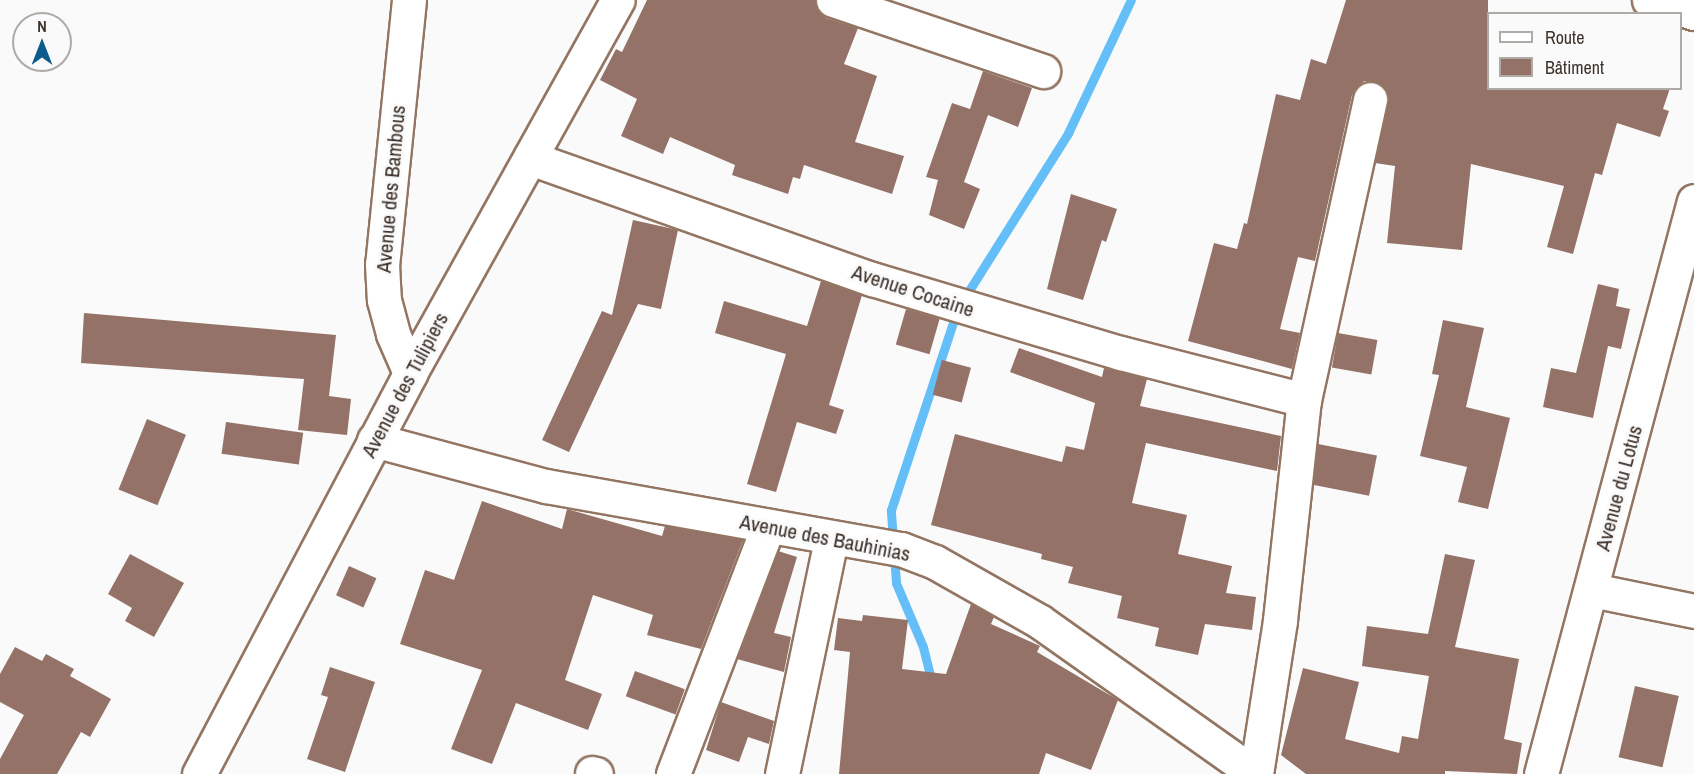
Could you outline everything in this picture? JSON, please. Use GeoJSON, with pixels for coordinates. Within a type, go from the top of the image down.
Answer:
{"type":"FeatureCollection","features":[{"type":"Feature","properties":{"kind":"street","name":"Avenue des Bambous"},"geometry":{"type":"LineString","coordinates":[[409,0],[382,264],[384,300],[393,334],[410,373]]}},
{"type":"Feature","properties":{"kind":"street","name":"Avenue des Tulipiers"},"geometry":{"type":"LineString","coordinates":[[199,774],[410,373],[618,0]]}},
{"type":"Feature","properties":{"kind":"street"},"geometry":{"type":"LineString","coordinates":[[833,0],[1043,71]]}},
{"type":"Feature","properties":{"kind":"street"},"geometry":{"type":"LineString","coordinates":[[1649,0],[1694,13]]}},
{"type":"Feature","properties":{"kind":"street"},"geometry":{"type":"LineString","coordinates":[[1255,774],[1280,620],[1304,400],[1370,99]]}},
{"type":"Feature","properties":{"kind":"street","name":"Avenue Cocaine"},"geometry":{"type":"LineString","coordinates":[[530,158],[872,279],[958,306],[1304,400]]}},
{"type":"Feature","properties":{"kind":"street","name":"Avenue du Lotus"},"geometry":{"type":"LineString","coordinates":[[1541,774],[1592,590],[1694,201]]}},
{"type":"Feature","properties":{"kind":"street","name":"Avenue des Bauhinias"},"geometry":{"type":"LineString","coordinates":[[374,440],[546,486],[845,541],[901,549],[935,562],[1039,621],[1255,774]]}},
{"type":"Feature","properties":{"kind":"street"},"geometry":{"type":"LineString","coordinates":[[673,774],[768,526]]}},
{"type":"Feature","properties":{"kind":"street"},"geometry":{"type":"LineString","coordinates":[[782,774],[845,541]]}},
{"type":"Feature","properties":{"kind":"street"},"geometry":{"type":"LineString","coordinates":[[1592,590],[1694,610]]}},
{"type":"Feature","properties":{"kind":"building"},"geometry":{"type":"Polygon","coordinates":[[[647,0],[815,0],[819,12],[826,18],[858,28],[844,64],[877,76],[855,142],[904,156],[892,194],[804,165],[800,179],[793,177],[788,194],[732,175],[735,165],[670,137],[663,154],[621,136],[637,99],[600,80],[616,49],[622,52],[647,0]]]}},
{"type":"Feature","properties":{"kind":"building"},"geometry":{"type":"Polygon","coordinates":[[[1346,0],[1488,0],[1487,90],[1669,90],[1663,109],[1669,111],[1660,137],[1617,123],[1602,175],[1595,173],[1573,254],[1547,247],[1564,186],[1471,164],[1462,250],[1387,243],[1395,166],[1375,163],[1388,94],[1382,85],[1364,81],[1352,95],[1315,261],[1298,257],[1280,329],[1300,333],[1292,369],[1188,341],[1214,243],[1237,249],[1244,223],[1247,224],[1276,94],[1300,100],[1311,59],[1326,64],[1346,0]]]}},
{"type":"Feature","properties":{"kind":"building"},"geometry":{"type":"Polygon","coordinates":[[[983,71],[1032,88],[1018,127],[988,115],[964,182],[980,189],[964,229],[929,215],[938,180],[926,177],[952,103],[970,109],[983,71]]]}},
{"type":"Feature","properties":{"kind":"building"},"geometry":{"type":"Polygon","coordinates":[[[1071,194],[1117,209],[1106,242],[1102,240],[1083,300],[1047,289],[1071,194]]]}},
{"type":"Feature","properties":{"kind":"building"},"geometry":{"type":"Polygon","coordinates":[[[633,220],[678,230],[661,309],[638,304],[569,452],[542,440],[602,311],[612,315],[633,220]]]}},
{"type":"Feature","properties":{"kind":"building"},"geometry":{"type":"Polygon","coordinates":[[[821,281],[862,295],[829,405],[844,410],[836,434],[797,422],[776,492],[747,484],[786,354],[715,333],[724,301],[807,326],[821,281]]]}},
{"type":"Feature","properties":{"kind":"building"},"geometry":{"type":"Polygon","coordinates":[[[1598,284],[1619,289],[1616,306],[1630,309],[1621,349],[1608,346],[1593,418],[1543,407],[1551,368],[1576,373],[1598,284]]]}},
{"type":"Feature","properties":{"kind":"building"},"geometry":{"type":"Polygon","coordinates":[[[906,309],[940,319],[929,354],[896,345],[906,309]]]}},
{"type":"Feature","properties":{"kind":"building"},"geometry":{"type":"Polygon","coordinates":[[[84,313],[336,335],[329,396],[351,399],[347,435],[298,430],[304,379],[81,363],[84,313]]]}},
{"type":"Feature","properties":{"kind":"building"},"geometry":{"type":"Polygon","coordinates":[[[1443,320],[1484,328],[1466,407],[1510,418],[1488,509],[1458,502],[1467,467],[1420,456],[1439,375],[1432,374],[1443,320]]]}},
{"type":"Feature","properties":{"kind":"building"},"geometry":{"type":"Polygon","coordinates":[[[1338,333],[1377,340],[1371,374],[1332,367],[1338,333]]]}},
{"type":"Feature","properties":{"kind":"building"},"geometry":{"type":"Polygon","coordinates":[[[1019,348],[1102,377],[1104,368],[1147,379],[1140,406],[1281,436],[1277,471],[1146,443],[1132,503],[1187,515],[1178,554],[1232,566],[1226,593],[1256,597],[1252,630],[1205,624],[1198,655],[1155,646],[1159,628],[1117,618],[1122,596],[1068,583],[1073,567],[1041,559],[1042,554],[931,525],[955,434],[1062,462],[1066,446],[1084,450],[1095,403],[1010,372],[1019,348]]]}},
{"type":"Feature","properties":{"kind":"building"},"geometry":{"type":"Polygon","coordinates":[[[942,360],[971,368],[962,403],[933,395],[942,360]]]}},
{"type":"Feature","properties":{"kind":"building"},"geometry":{"type":"Polygon","coordinates":[[[147,419],[186,435],[157,505],[119,489],[147,419]]]}},
{"type":"Feature","properties":{"kind":"building"},"geometry":{"type":"Polygon","coordinates":[[[226,422],[303,433],[299,465],[222,454],[226,422]]]}},
{"type":"Feature","properties":{"kind":"building"},"geometry":{"type":"Polygon","coordinates":[[[1318,444],[1377,455],[1369,496],[1310,484],[1318,444]]]}},
{"type":"Feature","properties":{"kind":"building"},"geometry":{"type":"Polygon","coordinates":[[[482,501],[562,529],[567,509],[662,536],[665,526],[743,540],[701,649],[647,635],[653,615],[593,595],[565,680],[602,694],[588,730],[516,703],[492,764],[451,749],[482,670],[400,644],[425,570],[454,580],[482,501]]]}},
{"type":"Feature","properties":{"kind":"building"},"geometry":{"type":"Polygon","coordinates":[[[778,551],[797,557],[774,633],[791,637],[784,672],[737,659],[778,551]]]}},
{"type":"Feature","properties":{"kind":"building"},"geometry":{"type":"Polygon","coordinates":[[[130,554],[184,583],[154,637],[125,621],[132,608],[108,594],[130,554]]]}},
{"type":"Feature","properties":{"kind":"building"},"geometry":{"type":"Polygon","coordinates":[[[1445,554],[1475,560],[1455,647],[1519,659],[1504,739],[1522,743],[1517,774],[1445,771],[1445,774],[1306,774],[1281,755],[1303,668],[1359,682],[1345,739],[1399,753],[1402,736],[1418,739],[1429,676],[1362,666],[1367,626],[1428,634],[1445,554]]]}},
{"type":"Feature","properties":{"kind":"building"},"geometry":{"type":"Polygon","coordinates":[[[349,566],[376,578],[363,607],[336,595],[349,566]]]}},
{"type":"Feature","properties":{"kind":"building"},"geometry":{"type":"Polygon","coordinates":[[[971,604],[994,617],[991,624],[1040,646],[1037,652],[1118,700],[1091,770],[1046,753],[1039,774],[839,774],[850,652],[834,650],[838,618],[862,621],[863,615],[908,620],[902,669],[946,674],[971,604]]]}},
{"type":"Feature","properties":{"kind":"building"},"geometry":{"type":"Polygon","coordinates":[[[15,647],[42,661],[46,654],[74,669],[70,676],[111,699],[90,737],[81,732],[57,774],[0,774],[0,759],[24,715],[0,702],[0,674],[15,647]]]}},
{"type":"Feature","properties":{"kind":"building"},"geometry":{"type":"Polygon","coordinates":[[[330,667],[375,682],[345,772],[307,759],[328,697],[321,695],[330,667]]]}},
{"type":"Feature","properties":{"kind":"building"},"geometry":{"type":"Polygon","coordinates":[[[635,671],[685,689],[676,714],[626,696],[635,671]]]}},
{"type":"Feature","properties":{"kind":"building"},"geometry":{"type":"Polygon","coordinates":[[[1635,686],[1679,696],[1662,767],[1619,757],[1635,686]]]}},
{"type":"Feature","properties":{"kind":"building"},"geometry":{"type":"Polygon","coordinates":[[[721,702],[774,721],[769,744],[748,737],[739,762],[706,750],[721,702]]]}},
{"type":"Feature","properties":{"kind":"waterway"},"geometry":{"type":"LineString","coordinates":[[893,541],[891,510],[958,308],[1068,133],[1131,0]]}},
{"type":"Feature","properties":{"kind":"waterway"},"geometry":{"type":"LineString","coordinates":[[894,554],[896,583],[923,647],[932,684]]}}]}
